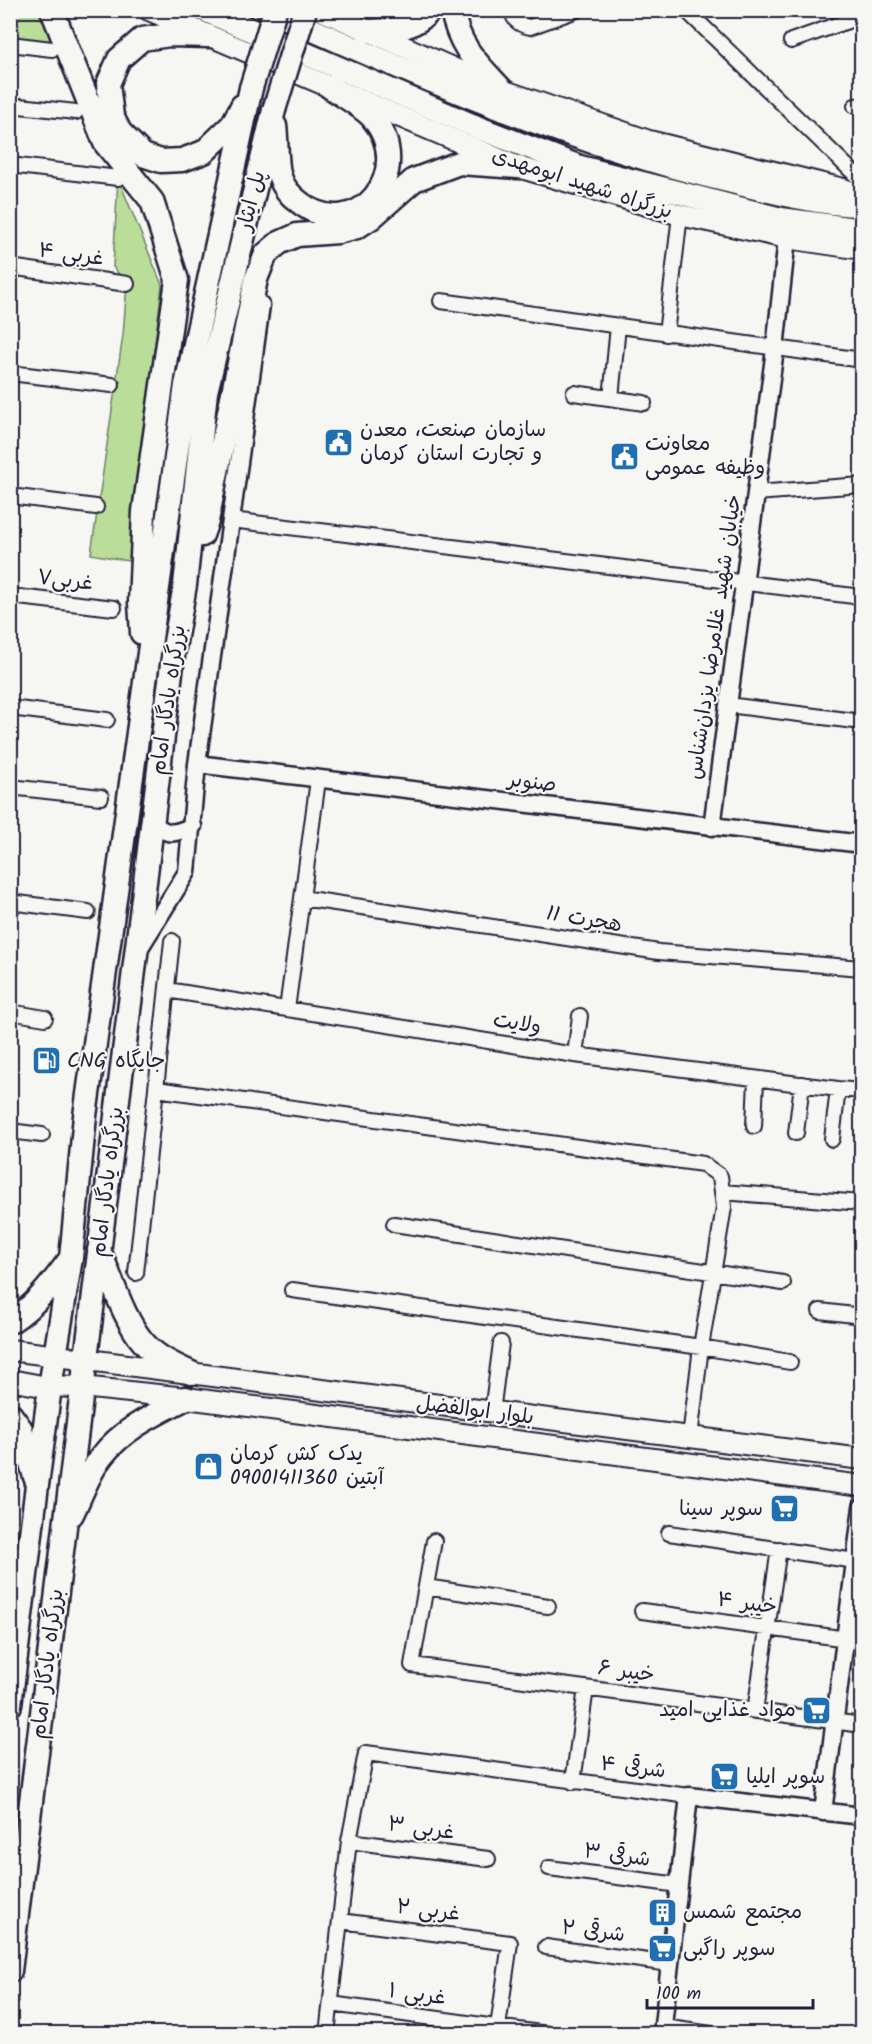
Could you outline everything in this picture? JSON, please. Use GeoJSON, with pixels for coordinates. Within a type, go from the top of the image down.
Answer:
{"type":"FeatureCollection","features":[{"type":"Feature","properties":{"kind":"highway"},"geometry":{"type":"LineString","coordinates":[[52,10],[105,143],[152,201],[177,280],[144,511],[140,603],[145,680]]}},
{"type":"Feature","properties":{"kind":"highway"},"geometry":{"type":"LineString","coordinates":[[204,10],[323,76],[371,116],[386,141],[389,160],[387,176],[380,190],[365,207],[345,216],[323,216],[306,208],[291,196],[280,176],[274,110]]}},
{"type":"Feature","properties":{"kind":"highway","name":"بزرگراه شهید ابومهدی"},"geometry":{"type":"LineString","coordinates":[[268,10],[337,29],[546,126],[670,167],[782,194],[861,205]]}},
{"type":"Feature","properties":{"kind":"highway","name":"پل ایثار"},"geometry":{"type":"LineString","coordinates":[[196,389],[250,88],[275,10]]}},
{"type":"Feature","properties":{"kind":"highway","name":"پل ایثار"},"geometry":{"type":"LineString","coordinates":[[196,389],[274,110],[305,10]]}},
{"type":"Feature","properties":{"kind":"highway"},"geometry":{"type":"LineString","coordinates":[[367,31],[404,28],[422,20],[431,10]]}},
{"type":"Feature","properties":{"kind":"highway"},"geometry":{"type":"LineString","coordinates":[[452,10],[456,29],[470,55],[502,90]]}},
{"type":"Feature","properties":{"kind":"highway"},"geometry":{"type":"LineString","coordinates":[[208,36],[170,35],[142,39],[119,59],[108,84],[111,116],[120,132],[143,155],[161,161],[182,160],[204,152],[232,125],[250,88]]}},
{"type":"Feature","properties":{"kind":"highway","name":"بزرگراه شهید ابومهدی"},"geometry":{"type":"LineString","coordinates":[[323,76],[479,128],[580,167],[782,219],[861,231]]}},
{"type":"Feature","properties":{"kind":"highway"},"geometry":{"type":"LineString","coordinates":[[185,585],[207,521],[256,279],[266,254],[279,243],[297,236],[338,232],[357,227],[371,218],[414,180],[459,163],[518,166]]}},
{"type":"Feature","properties":{"kind":"highway","name":"بزرگراه یادگار امام"},"geometry":{"type":"LineString","coordinates":[[10,1705],[50,1386],[71,1258],[85,1116],[145,680],[196,389]]}},
{"type":"Feature","properties":{"kind":"highway","name":"بزرگراه یادگار امام"},"geometry":{"type":"LineString","coordinates":[[10,1971],[174,648],[185,585],[196,389]]}},
{"type":"Feature","properties":{"kind":"highway"},"geometry":{"type":"LineString","coordinates":[[99,1249],[132,1327],[144,1344],[160,1357],[191,1373]]}},
{"type":"Feature","properties":{"kind":"highway"},"geometry":{"type":"LineString","coordinates":[[10,1322],[27,1311],[46,1292],[71,1258]]}},
{"type":"Feature","properties":{"kind":"highway"},"geometry":{"type":"LineString","coordinates":[[64,1529],[100,1458],[113,1443],[144,1420],[186,1398]]}},
{"type":"Feature","properties":{"kind":"highway"},"geometry":{"type":"LineString","coordinates":[[10,1414],[21,1429],[37,1485]]}},
{"type":"Feature","properties":{"kind":"main road"},"geometry":{"type":"LineString","coordinates":[[149,10],[208,36],[323,76]]}},
{"type":"Feature","properties":{"kind":"main road"},"geometry":{"type":"LineString","coordinates":[[321,10],[337,29],[367,31],[502,90],[649,141],[843,189],[861,196]]}},
{"type":"Feature","properties":{"kind":"main road","name":"بزرگراه شهید ابومهدی"},"geometry":{"type":"LineString","coordinates":[[323,76],[518,166],[680,215],[787,238],[861,249]]}},
{"type":"Feature","properties":{"kind":"main road"},"geometry":{"type":"LineString","coordinates":[[605,192],[679,192]]}},
{"type":"Feature","properties":{"kind":"main road","name":"بلوار ابوالفضل"},"geometry":{"type":"LineString","coordinates":[[10,1350],[861,1459]]}},
{"type":"Feature","properties":{"kind":"main road","name":"بلوار ابوالفضل"},"geometry":{"type":"LineString","coordinates":[[10,1380],[50,1386],[82,1387],[186,1398],[861,1486]]}},
{"type":"Feature","properties":{"kind":"main road"},"geometry":{"type":"LineString","coordinates":[[531,1443],[534,1417]]}},
{"type":"Feature","properties":{"kind":"street"},"geometry":{"type":"LineString","coordinates":[[512,10],[513,17],[518,22],[530,27],[577,10]]}},
{"type":"Feature","properties":{"kind":"street"},"geometry":{"type":"LineString","coordinates":[[686,10],[861,181]]}},
{"type":"Feature","properties":{"kind":"street"},"geometry":{"type":"LineString","coordinates":[[791,41],[861,16]]}},
{"type":"Feature","properties":{"kind":"street"},"geometry":{"type":"LineString","coordinates":[[10,45],[52,49]]}},
{"type":"Feature","properties":{"kind":"street"},"geometry":{"type":"LineString","coordinates":[[10,105],[76,112]]}},
{"type":"Feature","properties":{"kind":"street"},"geometry":{"type":"LineString","coordinates":[[10,165],[118,178]]}},
{"type":"Feature","properties":{"kind":"street"},"geometry":{"type":"LineString","coordinates":[[666,334],[680,215]]}},
{"type":"Feature","properties":{"kind":"street","name":"خیابان شهید غلامرضا یزدان‌شناس"},"geometry":{"type":"LineString","coordinates":[[712,826],[775,349],[787,238]]}},
{"type":"Feature","properties":{"kind":"street","name":"غربی ۴"},"geometry":{"type":"LineString","coordinates":[[10,267],[126,284]]}},
{"type":"Feature","properties":{"kind":"street"},"geometry":{"type":"LineString","coordinates":[[441,301],[861,360]]}},
{"type":"Feature","properties":{"kind":"street"},"geometry":{"type":"LineString","coordinates":[[137,952],[187,872],[197,764],[261,305]]}},
{"type":"Feature","properties":{"kind":"street"},"geometry":{"type":"LineString","coordinates":[[611,398],[618,326]]}},
{"type":"Feature","properties":{"kind":"street"},"geometry":{"type":"LineString","coordinates":[[10,373],[112,385]]}},
{"type":"Feature","properties":{"kind":"street"},"geometry":{"type":"LineString","coordinates":[[574,393],[644,403]]}},
{"type":"Feature","properties":{"kind":"street"},"geometry":{"type":"LineString","coordinates":[[756,493],[861,485]]}},
{"type":"Feature","properties":{"kind":"street"},"geometry":{"type":"LineString","coordinates":[[10,496],[96,507]]}},
{"type":"Feature","properties":{"kind":"street"},"geometry":{"type":"LineString","coordinates":[[231,520],[861,597]]}},
{"type":"Feature","properties":{"kind":"street","name":"غربی۷"},"geometry":{"type":"LineString","coordinates":[[10,596],[114,608]]}},
{"type":"Feature","properties":{"kind":"street"},"geometry":{"type":"LineString","coordinates":[[729,705],[861,722]]}},
{"type":"Feature","properties":{"kind":"street"},"geometry":{"type":"LineString","coordinates":[[10,708],[107,720]]}},
{"type":"Feature","properties":{"kind":"street","name":"صنوبر"},"geometry":{"type":"LineString","coordinates":[[197,764],[861,844]]}},
{"type":"Feature","properties":{"kind":"street"},"geometry":{"type":"LineString","coordinates":[[287,1009],[318,780]]}},
{"type":"Feature","properties":{"kind":"street"},"geometry":{"type":"LineString","coordinates":[[10,787],[101,797]]}},
{"type":"Feature","properties":{"kind":"street"},"geometry":{"type":"LineString","coordinates":[[153,824],[164,832],[175,833],[193,826]]}},
{"type":"Feature","properties":{"kind":"street","name":"هجرت 11"},"geometry":{"type":"LineString","coordinates":[[302,898],[658,952],[861,968]]}},
{"type":"Feature","properties":{"kind":"street"},"geometry":{"type":"LineString","coordinates":[[10,902],[88,912]]}},
{"type":"Feature","properties":{"kind":"street"},"geometry":{"type":"LineString","coordinates":[[136,1273],[172,941]]}},
{"type":"Feature","properties":{"kind":"street","name":"ولایت"},"geometry":{"type":"LineString","coordinates":[[167,990],[575,1055],[861,1091]]}},
{"type":"Feature","properties":{"kind":"street"},"geometry":{"type":"LineString","coordinates":[[10,1012],[45,1018]]}},
{"type":"Feature","properties":{"kind":"street"},"geometry":{"type":"LineString","coordinates":[[575,1055],[580,1016]]}},
{"type":"Feature","properties":{"kind":"street"},"geometry":{"type":"LineString","coordinates":[[754,1126],[756,1079]]}},
{"type":"Feature","properties":{"kind":"street"},"geometry":{"type":"LineString","coordinates":[[796,1134],[801,1084]]}},
{"type":"Feature","properties":{"kind":"street"},"geometry":{"type":"LineString","coordinates":[[156,1089],[703,1164],[720,1176],[724,1207],[701,1347],[690,1437]]}},
{"type":"Feature","properties":{"kind":"street"},"geometry":{"type":"LineString","coordinates":[[832,1139],[838,1089]]}},
{"type":"Feature","properties":{"kind":"street"},"geometry":{"type":"LineString","coordinates":[[10,1131],[42,1135]]}},
{"type":"Feature","properties":{"kind":"street"},"geometry":{"type":"LineString","coordinates":[[722,1192],[861,1203]]}},
{"type":"Feature","properties":{"kind":"street"},"geometry":{"type":"LineString","coordinates":[[394,1224],[783,1283]]}},
{"type":"Feature","properties":{"kind":"street"},"geometry":{"type":"LineString","coordinates":[[292,1290],[701,1347],[790,1362]]}},
{"type":"Feature","properties":{"kind":"street"},"geometry":{"type":"LineString","coordinates":[[820,1311],[861,1316]]}},
{"type":"Feature","properties":{"kind":"street"},"geometry":{"type":"LineString","coordinates":[[492,1412],[501,1343]]}},
{"type":"Feature","properties":{"kind":"street"},"geometry":{"type":"LineString","coordinates":[[824,1812],[835,1722],[853,1640],[861,1507]]}},
{"type":"Feature","properties":{"kind":"street"},"geometry":{"type":"LineString","coordinates":[[669,1533],[858,1562]]}},
{"type":"Feature","properties":{"kind":"street"},"geometry":{"type":"LineString","coordinates":[[434,1541],[426,1587],[548,1606]]}},
{"type":"Feature","properties":{"kind":"street"},"geometry":{"type":"LineString","coordinates":[[755,1711],[779,1549]]}},
{"type":"Feature","properties":{"kind":"street","name":"خیبر ۶"},"geometry":{"type":"LineString","coordinates":[[426,1587],[412,1665],[861,1725]]}},
{"type":"Feature","properties":{"kind":"street","name":"خیبر ۴"},"geometry":{"type":"LineString","coordinates":[[642,1611],[853,1640]]}},
{"type":"Feature","properties":{"kind":"street"},"geometry":{"type":"LineString","coordinates":[[573,1782],[586,1688]]}},
{"type":"Feature","properties":{"kind":"street","name":"۴ شرقی"},"geometry":{"type":"LineString","coordinates":[[349,1841],[366,1754],[689,1796]]}},
{"type":"Feature","properties":{"kind":"street"},"geometry":{"type":"LineString","coordinates":[[711,2034],[662,2030],[689,1796],[861,1816]]}},
{"type":"Feature","properties":{"kind":"street"},"geometry":{"type":"LineString","coordinates":[[327,2034],[349,1841]]}},
{"type":"Feature","properties":{"kind":"street","name":"۳ غربی"},"geometry":{"type":"LineString","coordinates":[[349,1841],[488,1859]]}},
{"type":"Feature","properties":{"kind":"street","name":"۳ شرقی"},"geometry":{"type":"LineString","coordinates":[[549,1868],[679,1885]]}},
{"type":"Feature","properties":{"kind":"street","name":"۲ غربی"},"geometry":{"type":"LineString","coordinates":[[340,1921],[510,1943],[497,2030]]}},
{"type":"Feature","properties":{"kind":"street","name":"۲ شرقی"},"geometry":{"type":"LineString","coordinates":[[546,1947],[670,1964]]}},
{"type":"Feature","properties":{"kind":"street","name":"۱ غربی"},"geometry":{"type":"LineString","coordinates":[[330,2004],[497,2030],[548,2034]]}},
{"type":"Feature","properties":{"kind":"green space"},"geometry":{"type":"Polygon","coordinates":[[[11,11],[42,11],[57,46],[11,39],[11,11]]]}},
{"type":"Feature","properties":{"kind":"green space"},"geometry":{"type":"Polygon","coordinates":[[[118,178],[162,285],[129,561],[91,554],[123,335],[127,284],[113,267],[118,178]]]}},
{"type":"Feature","properties":{"kind":"place","name":"سازمان صنعت، معدن و تجارت استان کرمان"},"geometry":{"type":"Point","coordinates":[339,442]}},
{"type":"Feature","properties":{"kind":"place","name":"معاونت وظیفه عمومی"},"geometry":{"type":"Point","coordinates":[624,456]}},
{"type":"Feature","properties":{"kind":"place","name":"CNG جایگاه"},"geometry":{"type":"Point","coordinates":[46,1061]}},
{"type":"Feature","properties":{"kind":"place","name":"یدک کش کرمان آبتین 09001411360"},"geometry":{"type":"Point","coordinates":[209,1466]}},
{"type":"Feature","properties":{"kind":"place","name":"سوپر سینا"},"geometry":{"type":"Point","coordinates":[784,1509]}},
{"type":"Feature","properties":{"kind":"place","name":"مواد غذایی امید"},"geometry":{"type":"Point","coordinates":[817,1710]}},
{"type":"Feature","properties":{"kind":"place","name":"سوپر ایلیا"},"geometry":{"type":"Point","coordinates":[725,1777]}},
{"type":"Feature","properties":{"kind":"place","name":"مجتمع شمس"},"geometry":{"type":"Point","coordinates":[662,1912]}},
{"type":"Feature","properties":{"kind":"place","name":"سوپر راگبی"},"geometry":{"type":"Point","coordinates":[662,1949]}}]}
